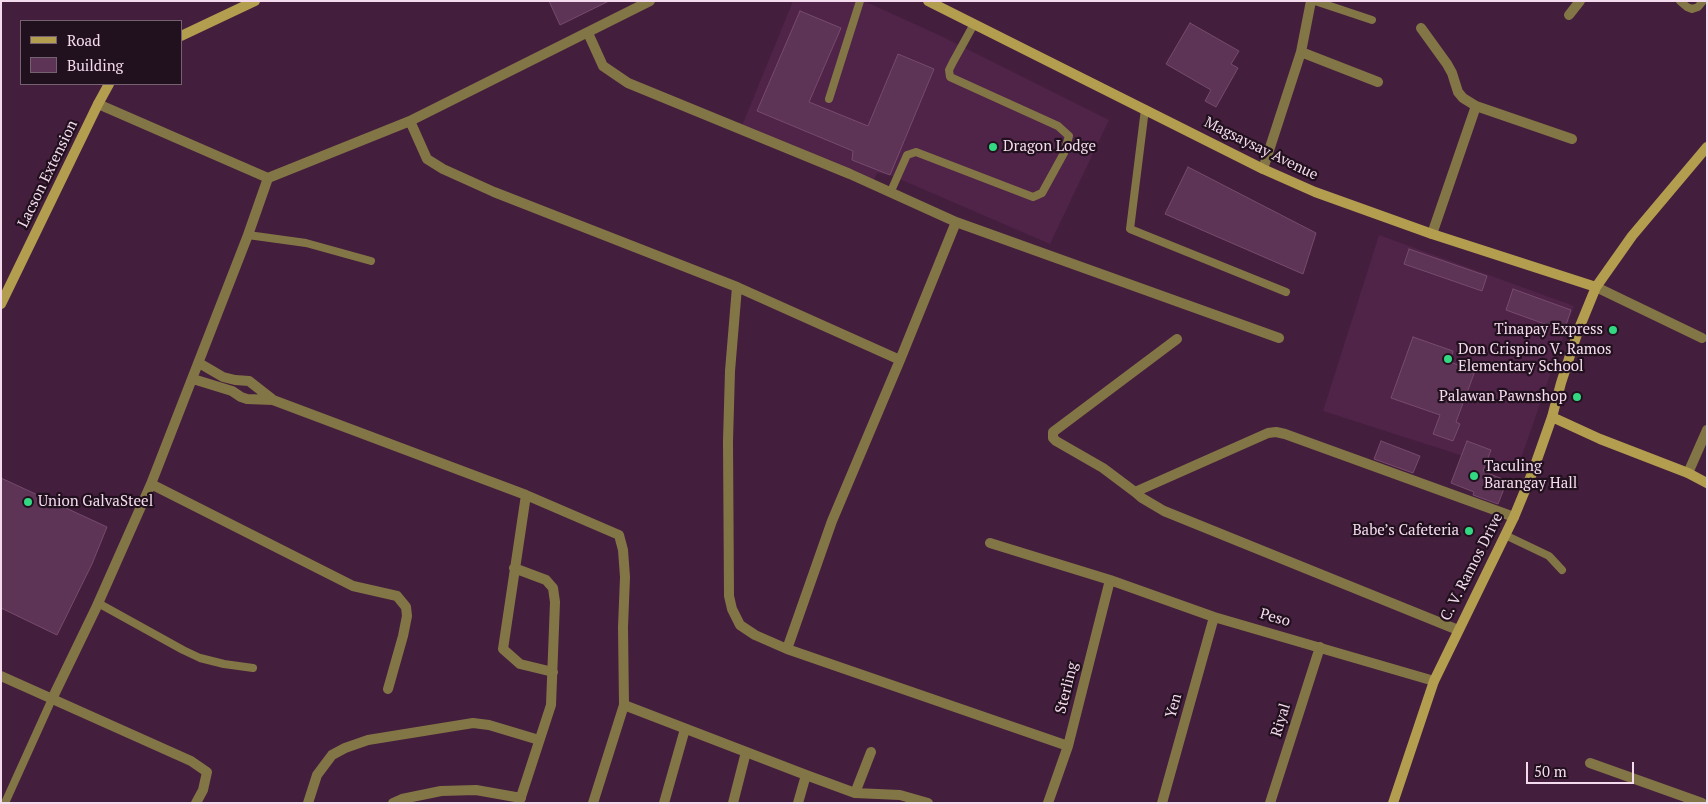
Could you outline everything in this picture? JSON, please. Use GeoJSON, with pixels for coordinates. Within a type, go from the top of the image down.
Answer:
{"type":"FeatureCollection","features":[{"type":"Feature","properties":{"kind":"street"},"geometry":{"type":"LineString","coordinates":[[182,36],[255,1]]}},
{"type":"Feature","properties":{"kind":"street"},"geometry":{"type":"LineString","coordinates":[[98,104],[268,178],[410,121],[650,1]]}},
{"type":"Feature","properties":{"kind":"street","name":"Magsaysay Avenue"},"geometry":{"type":"LineString","coordinates":[[928,1],[1145,108],[1263,169],[1340,202],[1596,287]]}},
{"type":"Feature","properties":{"kind":"street"},"geometry":{"type":"LineString","coordinates":[[1263,169],[1301,52],[1311,1]]}},
{"type":"Feature","properties":{"kind":"street"},"geometry":{"type":"LineString","coordinates":[[1569,15],[1580,1]]}},
{"type":"Feature","properties":{"kind":"street"},"geometry":{"type":"LineString","coordinates":[[1421,28],[1447,64],[1458,92],[1463,98],[1476,106],[1572,139]]}},
{"type":"Feature","properties":{"kind":"street"},"geometry":{"type":"LineString","coordinates":[[588,33],[603,66],[628,83],[891,191],[956,222],[1279,338]]}},
{"type":"Feature","properties":{"kind":"street"},"geometry":{"type":"LineString","coordinates":[[1301,52],[1378,82]]}},
{"type":"Feature","properties":{"kind":"street","name":"Lacson Extension"},"geometry":{"type":"LineString","coordinates":[[1,304],[108,85]]}},
{"type":"Feature","properties":{"kind":"street"},"geometry":{"type":"LineString","coordinates":[[1432,234],[1476,106]]}},
{"type":"Feature","properties":{"kind":"street"},"geometry":{"type":"LineString","coordinates":[[410,121],[427,159],[443,169],[494,192],[737,287],[900,360]]}},
{"type":"Feature","properties":{"kind":"street","name":"C. V. Ramos Drive"},"geometry":{"type":"LineString","coordinates":[[1393,803],[1434,681],[1514,517],[1552,417],[1578,332],[1596,287],[1632,236],[1707,148]]}},
{"type":"Feature","properties":{"kind":"street"},"geometry":{"type":"LineString","coordinates":[[52,699],[98,604],[151,484],[193,379],[268,178]]}},
{"type":"Feature","properties":{"kind":"street"},"geometry":{"type":"LineString","coordinates":[[787,649],[832,521],[956,222]]}},
{"type":"Feature","properties":{"kind":"street"},"geometry":{"type":"LineString","coordinates":[[737,287],[728,441],[729,596],[732,609],[740,625],[755,635],[787,649],[1068,746]]}},
{"type":"Feature","properties":{"kind":"street"},"geometry":{"type":"LineString","coordinates":[[1596,287],[1702,338]]}},
{"type":"Feature","properties":{"kind":"street"},"geometry":{"type":"LineString","coordinates":[[1178,339],[1053,432],[1053,438],[1103,468],[1142,498],[1164,511],[1458,630]]}},
{"type":"Feature","properties":{"kind":"street"},"geometry":{"type":"LineString","coordinates":[[198,363],[223,377],[235,380],[249,380],[273,400]]}},
{"type":"Feature","properties":{"kind":"street"},"geometry":{"type":"LineString","coordinates":[[193,379],[232,390],[247,399],[273,400],[526,495],[619,535],[622,540],[626,577],[623,627],[624,705],[593,803]]}},
{"type":"Feature","properties":{"kind":"street"},"geometry":{"type":"LineString","coordinates":[[1552,417],[1707,483]]}},
{"type":"Feature","properties":{"kind":"street"},"geometry":{"type":"LineString","coordinates":[[1688,474],[1707,430]]}},
{"type":"Feature","properties":{"kind":"street"},"geometry":{"type":"LineString","coordinates":[[1135,492],[1268,433],[1276,432],[1514,517]]}},
{"type":"Feature","properties":{"kind":"street"},"geometry":{"type":"LineString","coordinates":[[151,484],[353,586],[397,596],[406,607],[407,616],[388,689]]}},
{"type":"Feature","properties":{"kind":"street"},"geometry":{"type":"LineString","coordinates":[[526,495],[503,648],[520,664],[553,672]]}},
{"type":"Feature","properties":{"kind":"street","name":"Peso"},"geometry":{"type":"LineString","coordinates":[[990,542],[1110,580],[1214,617],[1434,681]]}},
{"type":"Feature","properties":{"kind":"street"},"geometry":{"type":"LineString","coordinates":[[393,803],[402,799],[440,791],[476,790],[520,800],[551,705],[555,602],[553,588],[546,580],[514,568]]}},
{"type":"Feature","properties":{"kind":"street","name":"Sterling"},"geometry":{"type":"LineString","coordinates":[[1048,803],[1068,746],[1110,580]]}},
{"type":"Feature","properties":{"kind":"street","name":"Yen"},"geometry":{"type":"LineString","coordinates":[[1162,803],[1214,617]]}},
{"type":"Feature","properties":{"kind":"street","name":"Riyal"},"geometry":{"type":"LineString","coordinates":[[1270,803],[1320,647]]}},
{"type":"Feature","properties":{"kind":"street"},"geometry":{"type":"LineString","coordinates":[[1,676],[191,761],[206,772],[204,790],[196,803]]}},
{"type":"Feature","properties":{"kind":"street"},"geometry":{"type":"LineString","coordinates":[[624,705],[868,798],[900,794],[928,803]]}},
{"type":"Feature","properties":{"kind":"street"},"geometry":{"type":"LineString","coordinates":[[308,803],[317,775],[332,755],[368,740],[473,723],[489,725],[539,740]]}},
{"type":"Feature","properties":{"kind":"street"},"geometry":{"type":"LineString","coordinates":[[664,803],[685,728]]}},
{"type":"Feature","properties":{"kind":"street"},"geometry":{"type":"LineString","coordinates":[[733,803],[746,752]]}},
{"type":"Feature","properties":{"kind":"street"},"geometry":{"type":"LineString","coordinates":[[855,793],[871,752]]}},
{"type":"Feature","properties":{"kind":"street"},"geometry":{"type":"LineString","coordinates":[[1590,763],[1702,803]]}},
{"type":"Feature","properties":{"kind":"street"},"geometry":{"type":"LineString","coordinates":[[798,803],[806,775]]}},
{"type":"Feature","properties":{"kind":"lane"},"geometry":{"type":"LineString","coordinates":[[828,99],[860,1]]}},
{"type":"Feature","properties":{"kind":"lane"},"geometry":{"type":"LineString","coordinates":[[1315,1],[1372,20]]}},
{"type":"Feature","properties":{"kind":"lane"},"geometry":{"type":"LineString","coordinates":[[1680,1],[1692,9],[1698,7],[1704,1]]}},
{"type":"Feature","properties":{"kind":"lane"},"geometry":{"type":"LineString","coordinates":[[891,191],[907,155],[916,152],[1033,197],[1042,193],[1064,153],[1069,136],[1058,126],[950,77],[949,70],[974,24]]}},
{"type":"Feature","properties":{"kind":"lane"},"geometry":{"type":"LineString","coordinates":[[1145,108],[1130,229],[1286,292]]}},
{"type":"Feature","properties":{"kind":"lane"},"geometry":{"type":"LineString","coordinates":[[248,235],[306,243],[371,261]]}},
{"type":"Feature","properties":{"kind":"lane"},"geometry":{"type":"LineString","coordinates":[[1505,535],[1550,556],[1562,570]]}},
{"type":"Feature","properties":{"kind":"lane"},"geometry":{"type":"LineString","coordinates":[[98,604],[191,654],[224,664],[253,668]]}},
{"type":"Feature","properties":{"kind":"lane"},"geometry":{"type":"LineString","coordinates":[[5,803],[52,699]]}},
{"type":"Feature","properties":{"kind":"shaded area"},"geometry":{"type":"Polygon","coordinates":[[[793,1],[864,1],[941,36],[1109,120],[1050,244],[890,175],[877,173],[872,184],[739,133],[793,1]]]}},
{"type":"Feature","properties":{"kind":"shaded area","name":"Don Crispino V. Ramos Elementary School"},"geometry":{"type":"Polygon","coordinates":[[[1379,235],[1574,306],[1516,473],[1323,411],[1379,235]]]}},
{"type":"Feature","properties":{"kind":"building"},"geometry":{"type":"Polygon","coordinates":[[[549,1],[609,1],[560,25],[549,1]]]}},
{"type":"Feature","properties":{"kind":"building"},"geometry":{"type":"Polygon","coordinates":[[[800,11],[841,28],[809,102],[868,126],[898,54],[934,69],[890,175],[852,160],[853,151],[757,111],[800,11]]]}},
{"type":"Feature","properties":{"kind":"building"},"geometry":{"type":"Polygon","coordinates":[[[1190,23],[1239,51],[1231,64],[1238,68],[1216,107],[1205,101],[1211,90],[1166,64],[1190,23]]]}},
{"type":"Feature","properties":{"kind":"building"},"geometry":{"type":"Polygon","coordinates":[[[1188,167],[1316,233],[1303,274],[1165,214],[1188,167]]]}},
{"type":"Feature","properties":{"kind":"building"},"geometry":{"type":"Polygon","coordinates":[[[1409,249],[1487,276],[1482,291],[1404,264],[1409,249]]]}},
{"type":"Feature","properties":{"kind":"building"},"geometry":{"type":"Polygon","coordinates":[[[1513,289],[1571,310],[1564,331],[1506,310],[1513,289]]]}},
{"type":"Feature","properties":{"kind":"building"},"geometry":{"type":"Polygon","coordinates":[[[1413,337],[1453,351],[1450,362],[1475,371],[1456,422],[1460,424],[1453,441],[1433,434],[1440,415],[1391,398],[1413,337]]]}},
{"type":"Feature","properties":{"kind":"building"},"geometry":{"type":"Polygon","coordinates":[[[1381,441],[1420,456],[1413,473],[1374,459],[1381,441]]]}},
{"type":"Feature","properties":{"kind":"building","name":"Taculing Barangay Hall"},"geometry":{"type":"Polygon","coordinates":[[[1467,441],[1491,450],[1483,471],[1507,481],[1498,504],[1473,495],[1474,492],[1451,483],[1467,441]]]}},
{"type":"Feature","properties":{"kind":"building"},"geometry":{"type":"Polygon","coordinates":[[[1,478],[107,527],[92,564],[57,635],[1,608],[1,478]]]}},
{"type":"Feature","properties":{"kind":"place","name":"Dragon Lodge"},"geometry":{"type":"Point","coordinates":[993,147]}},
{"type":"Feature","properties":{"kind":"place","name":"Tinapay Express"},"geometry":{"type":"Point","coordinates":[1613,330]}},
{"type":"Feature","properties":{"kind":"place","name":"Don Crispino V. Ramos Elementary School"},"geometry":{"type":"Point","coordinates":[1448,359]}},
{"type":"Feature","properties":{"kind":"place","name":"Palawan Pawnshop"},"geometry":{"type":"Point","coordinates":[1577,397]}},
{"type":"Feature","properties":{"kind":"place","name":"Taculing Barangay Hall"},"geometry":{"type":"Point","coordinates":[1474,476]}},
{"type":"Feature","properties":{"kind":"place","name":"Union GalvaSteel"},"geometry":{"type":"Point","coordinates":[28,502]}},
{"type":"Feature","properties":{"kind":"place","name":"Babe’s Cafeteria"},"geometry":{"type":"Point","coordinates":[1469,531]}}]}
